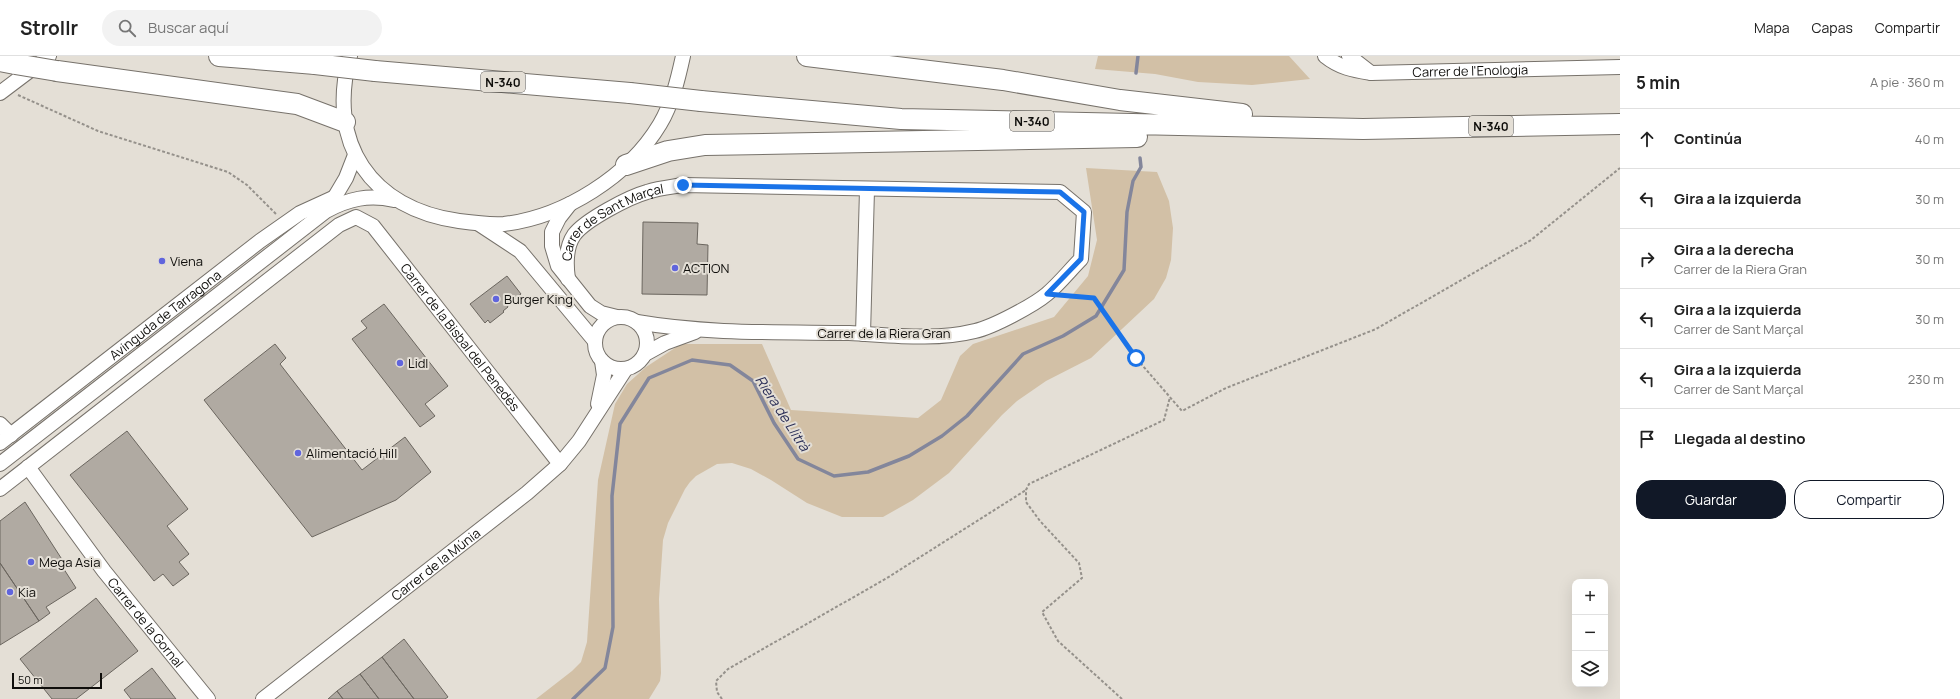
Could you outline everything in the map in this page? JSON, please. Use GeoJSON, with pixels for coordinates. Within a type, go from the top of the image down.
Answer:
{"type":"FeatureCollection","features":[{"type":"Feature","properties":{"kind":"highway","name":"N-340"},"geometry":{"type":"LineString","coordinates":[[219,56],[901,119],[1363,129],[1620,124]]}},
{"type":"Feature","properties":{"kind":"highway"},"geometry":{"type":"LineString","coordinates":[[807,56],[1003,80],[1120,100],[1246,115],[1333,116],[1363,129]]}},
{"type":"Feature","properties":{"kind":"highway"},"geometry":{"type":"LineString","coordinates":[[8,62],[53,63],[297,104],[345,122]]}},
{"type":"Feature","properties":{"kind":"highway"},"geometry":{"type":"LineString","coordinates":[[626,165],[668,151],[705,145],[1118,137],[1335,138],[1363,129]]}},
{"type":"Feature","properties":{"kind":"street"},"geometry":{"type":"LineString","coordinates":[[350,56],[345,91],[345,122],[355,155],[371,178],[396,200],[422,213],[448,220],[479,224],[505,224],[547,212],[570,204],[609,180],[626,165],[660,124],[678,78],[683,56]]}},
{"type":"Feature","properties":{"kind":"street","name":"Carrer de l'Enologia"},"geometry":{"type":"LineString","coordinates":[[1326,56],[1336,64],[1350,70],[1371,73],[1620,67]]}},
{"type":"Feature","properties":{"kind":"street"},"geometry":{"type":"LineString","coordinates":[[1349,56],[1371,73]]}},
{"type":"Feature","properties":{"kind":"street"},"geometry":{"type":"LineString","coordinates":[[0,93],[53,63]]}},
{"type":"Feature","properties":{"kind":"street","name":"Avinguda de Tarragona"},"geometry":{"type":"LineString","coordinates":[[326,211],[337,196],[355,155]]}},
{"type":"Feature","properties":{"kind":"street","name":"Carrer de Sant Marçal"},"geometry":{"type":"LineString","coordinates":[[568,279],[566,265],[568,250],[574,235],[590,221],[615,206],[647,192],[683,185],[866,190],[1060,192],[1084,212],[1081,259]]}},
{"type":"Feature","properties":{"kind":"street"},"geometry":{"type":"LineString","coordinates":[[863,334],[866,190]]}},
{"type":"Feature","properties":{"kind":"street","name":"Avinguda de Tarragona"},"geometry":{"type":"LineString","coordinates":[[5,439],[260,241],[300,213],[337,196]]}},
{"type":"Feature","properties":{"kind":"street","name":"Avinguda de Tarragona"},"geometry":{"type":"LineString","coordinates":[[0,464],[326,211],[341,202],[358,198],[379,197],[396,200]]}},
{"type":"Feature","properties":{"kind":"street"},"geometry":{"type":"LineString","coordinates":[[0,489],[260,286],[282,260],[303,240],[358,198]]}},
{"type":"Feature","properties":{"kind":"street"},"geometry":{"type":"LineString","coordinates":[[479,224],[520,251],[594,340],[596,352],[602,361],[614,369],[625,370],[643,359],[648,348],[648,340],[644,330],[637,322],[627,317],[617,317],[600,313],[590,306],[558,266],[552,246],[552,232],[559,218],[570,204]]}},
{"type":"Feature","properties":{"kind":"street","name":"Carrer de la Bisbal del Penedès"},"geometry":{"type":"LineString","coordinates":[[260,286],[339,225],[356,217],[373,226],[560,464]]}},
{"type":"Feature","properties":{"kind":"street","name":"Carrer de la Riera Gran"},"geometry":{"type":"LineString","coordinates":[[637,322],[667,327],[710,330],[944,336],[976,331],[998,323],[1047,294],[1081,259]]}},
{"type":"Feature","properties":{"kind":"street"},"geometry":{"type":"LineString","coordinates":[[594,340],[599,327],[607,320],[617,317]]}},
{"type":"Feature","properties":{"kind":"street","name":"Carrer de la Riera Gran"},"geometry":{"type":"LineString","coordinates":[[645,354],[665,343],[687,334],[710,330]]}},
{"type":"Feature","properties":{"kind":"street","name":"Carrer de la Múnia"},"geometry":{"type":"LineString","coordinates":[[594,416],[604,375],[602,361]]}},
{"type":"Feature","properties":{"kind":"street","name":"Carrer de la Múnia"},"geometry":{"type":"LineString","coordinates":[[263,699],[528,492],[560,464],[579,441],[625,370]]}},
{"type":"Feature","properties":{"kind":"street"},"geometry":{"type":"LineString","coordinates":[[0,424],[5,439]]}},
{"type":"Feature","properties":{"kind":"street","name":"Carrer de la Gornal"},"geometry":{"type":"LineString","coordinates":[[28,467],[104,571],[208,699]]}},
{"type":"Feature","properties":{"kind":"path"},"geometry":{"type":"LineString","coordinates":[[16,91],[20,97],[98,131],[228,172],[246,185],[280,218]]}},
{"type":"Feature","properties":{"kind":"path"},"geometry":{"type":"LineString","coordinates":[[1047,294],[1094,298],[1136,358],[1182,411],[1226,388],[1376,329],[1531,240],[1620,168]]}},
{"type":"Feature","properties":{"kind":"path"},"geometry":{"type":"LineString","coordinates":[[1122,699],[1058,641],[1042,612],[1082,578],[1079,563],[1040,521],[1026,502],[1026,490],[1029,484],[1164,420],[1170,397]]}},
{"type":"Feature","properties":{"kind":"path"},"geometry":{"type":"LineString","coordinates":[[722,699],[717,692],[716,681],[728,669],[887,578],[1026,490]]}},
{"type":"Feature","properties":{"kind":"shaded area"},"geometry":{"type":"Polygon","coordinates":[[[1098,56],[1289,56],[1310,79],[1252,85],[1198,82],[1155,74],[1095,69],[1098,56]]]}},
{"type":"Feature","properties":{"kind":"shaded area"},"geometry":{"type":"Polygon","coordinates":[[[1086,168],[1157,172],[1169,201],[1173,228],[1171,260],[1166,278],[1154,299],[1091,358],[1046,381],[1017,401],[1002,415],[949,473],[913,500],[883,517],[842,517],[807,503],[751,469],[732,463],[717,464],[696,476],[685,489],[668,523],[663,540],[659,599],[661,673],[660,681],[649,699],[536,699],[572,671],[581,662],[587,642],[598,480],[615,404],[627,384],[646,367],[681,344],[762,344],[791,410],[918,418],[941,400],[960,356],[973,344],[1054,317],[1088,276],[1097,240],[1086,168]]]}},
{"type":"Feature","properties":{"kind":"building","name":"ACTION"},"geometry":{"type":"Polygon","coordinates":[[[643,222],[698,223],[697,244],[708,245],[707,295],[642,294],[643,222]]]}},
{"type":"Feature","properties":{"kind":"building","name":"Burger King"},"geometry":{"type":"Polygon","coordinates":[[[507,276],[521,294],[507,305],[508,307],[503,311],[504,312],[490,323],[488,320],[485,323],[470,304],[507,276]]]}},
{"type":"Feature","properties":{"kind":"building","name":"Lidl"},"geometry":{"type":"Polygon","coordinates":[[[384,304],[448,386],[425,404],[435,416],[420,427],[352,339],[367,328],[361,321],[384,304]]]}},
{"type":"Feature","properties":{"kind":"building","name":"Alimentació Hill"},"geometry":{"type":"Polygon","coordinates":[[[275,344],[286,358],[280,364],[362,470],[405,437],[431,472],[396,500],[312,537],[204,400],[275,344]]]}},
{"type":"Feature","properties":{"kind":"building"},"geometry":{"type":"Polygon","coordinates":[[[127,431],[188,509],[167,526],[189,554],[179,562],[189,574],[173,586],[163,574],[154,581],[70,475],[127,431]]]}},
{"type":"Feature","properties":{"kind":"building","name":"Mega Asia"},"geometry":{"type":"Polygon","coordinates":[[[25,502],[63,561],[60,563],[76,588],[46,607],[50,613],[39,621],[0,563],[0,521],[25,502]]]}},
{"type":"Feature","properties":{"kind":"building","name":"Kia"},"geometry":{"type":"Polygon","coordinates":[[[0,563],[39,621],[0,645],[0,563]]]}},
{"type":"Feature","properties":{"kind":"building"},"geometry":{"type":"Polygon","coordinates":[[[96,598],[138,651],[76,699],[52,699],[20,659],[96,598]]]}},
{"type":"Feature","properties":{"kind":"building"},"geometry":{"type":"Polygon","coordinates":[[[404,639],[448,697],[445,699],[414,699],[382,657],[404,639]]]}},
{"type":"Feature","properties":{"kind":"building"},"geometry":{"type":"Polygon","coordinates":[[[382,657],[414,699],[379,699],[360,674],[382,657]]]}},
{"type":"Feature","properties":{"kind":"building"},"geometry":{"type":"Polygon","coordinates":[[[152,668],[176,699],[131,699],[124,690],[152,668]]]}},
{"type":"Feature","properties":{"kind":"building"},"geometry":{"type":"Polygon","coordinates":[[[360,674],[379,699],[343,699],[337,691],[360,674]]]}},
{"type":"Feature","properties":{"kind":"building"},"geometry":{"type":"Polygon","coordinates":[[[337,691],[343,699],[328,699],[337,691]]]}},
{"type":"Feature","properties":{"kind":"waterway","name":"Riera de Llitrà"},"geometry":{"type":"LineString","coordinates":[[1136,73],[1138,56]]}},
{"type":"Feature","properties":{"kind":"waterway","name":"Riera de Llitrà"},"geometry":{"type":"LineString","coordinates":[[573,699],[605,668],[613,627],[612,496],[620,424],[649,378],[692,360],[730,365],[753,381],[774,423],[798,459],[834,476],[868,472],[909,456],[942,436],[967,416],[1023,354],[1063,336],[1096,316],[1124,270],[1127,212],[1133,181],[1141,167],[1140,158]]}},
{"type":"Feature","properties":{"kind":"place","name":"Viena"},"geometry":{"type":"Point","coordinates":[162,261]}},
{"type":"Feature","properties":{"kind":"place","name":"ACTION"},"geometry":{"type":"Point","coordinates":[675,268]}},
{"type":"Feature","properties":{"kind":"place","name":"Burger King"},"geometry":{"type":"Point","coordinates":[496,299]}},
{"type":"Feature","properties":{"kind":"place","name":"Lidl"},"geometry":{"type":"Point","coordinates":[400,363]}},
{"type":"Feature","properties":{"kind":"place","name":"Alimentació Hill"},"geometry":{"type":"Point","coordinates":[298,453]}},
{"type":"Feature","properties":{"kind":"place","name":"Mega Asia"},"geometry":{"type":"Point","coordinates":[31,562]}},
{"type":"Feature","properties":{"kind":"place","name":"Kia"},"geometry":{"type":"Point","coordinates":[10,592]}},
{"type":"Feature","properties":{"kind":"route"},"geometry":{"type":"LineString","coordinates":[[683,185],[866,190],[1060,192],[1084,212],[1081,259],[1047,294],[1094,298],[1136,358]]}}]}
